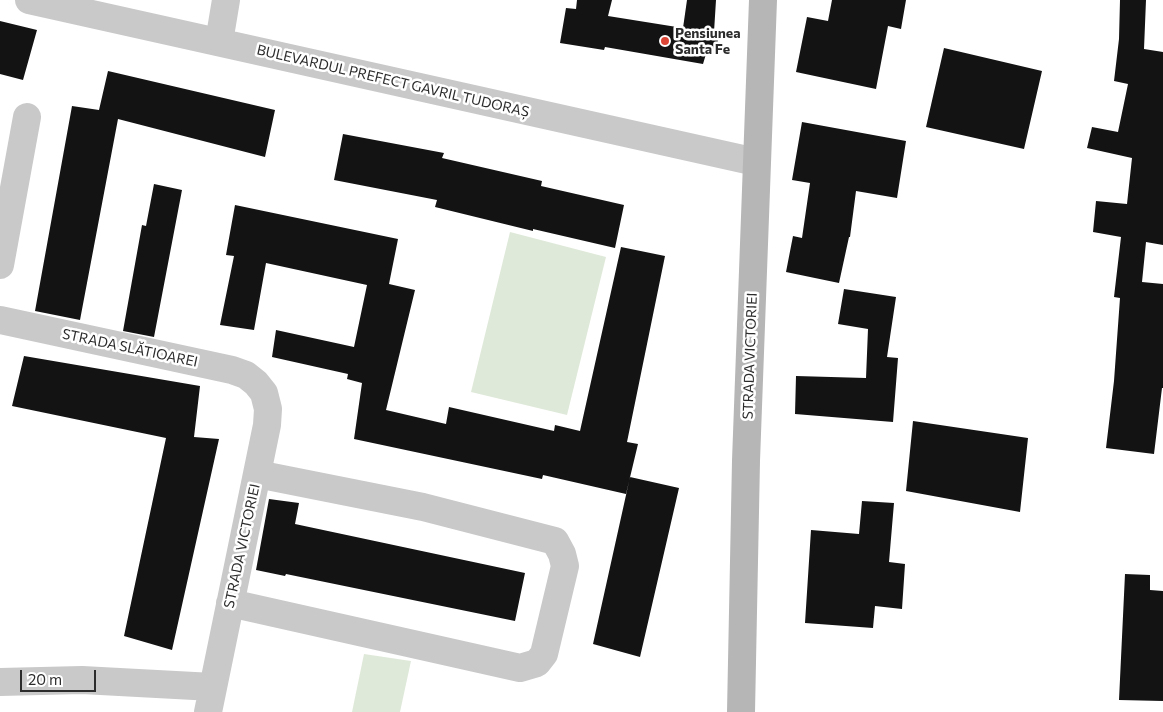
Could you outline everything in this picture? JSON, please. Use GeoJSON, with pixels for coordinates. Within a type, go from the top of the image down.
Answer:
{"type":"FeatureCollection","features":[{"type":"Feature","properties":{"kind":"street","name":"BULEVARDUL PREFECT GAVRIL TUDORAȘ"},"geometry":{"type":"LineString","coordinates":[[29,0],[756,162]]}},
{"type":"Feature","properties":{"kind":"street"},"geometry":{"type":"LineString","coordinates":[[219,42],[226,0]]}},
{"type":"Feature","properties":{"kind":"street","name":"STRADA VICTORIEI"},"geometry":{"type":"LineString","coordinates":[[741,712],[746,452],[763,0]]}},
{"type":"Feature","properties":{"kind":"street"},"geometry":{"type":"LineString","coordinates":[[0,265],[27,118]]}},
{"type":"Feature","properties":{"kind":"street","name":"STRADA SLĂTIOAREI"},"geometry":{"type":"LineString","coordinates":[[0,320],[232,370],[246,375],[256,382]]}},
{"type":"Feature","properties":{"kind":"street","name":"STRADA VICTORIEI"},"geometry":{"type":"LineString","coordinates":[[211,699],[267,425],[268,409],[264,393],[256,382]]}},
{"type":"Feature","properties":{"kind":"street"},"geometry":{"type":"LineString","coordinates":[[230,604],[520,668],[538,663],[544,654],[565,566],[562,554],[555,541],[424,507],[257,474]]}},
{"type":"Feature","properties":{"kind":"street"},"geometry":{"type":"LineString","coordinates":[[0,682],[82,680],[211,699]]}},
{"type":"Feature","properties":{"kind":"green space"},"geometry":{"type":"Polygon","coordinates":[[[510,232],[606,257],[567,415],[471,392],[510,232]]]}},
{"type":"Feature","properties":{"kind":"green space"},"geometry":{"type":"Polygon","coordinates":[[[364,654],[411,661],[400,712],[352,712],[364,654]]]}},
{"type":"Feature","properties":{"kind":"building"},"geometry":{"type":"Polygon","coordinates":[[[577,0],[612,0],[608,16],[683,28],[687,0],[716,0],[714,32],[719,33],[716,54],[706,54],[703,64],[605,47],[604,50],[560,43],[566,8],[576,9],[577,0]]]}},
{"type":"Feature","properties":{"kind":"building"},"geometry":{"type":"Polygon","coordinates":[[[832,0],[906,0],[901,29],[888,26],[876,89],[796,72],[807,17],[828,21],[832,0]]]}},
{"type":"Feature","properties":{"kind":"building"},"geometry":{"type":"Polygon","coordinates":[[[1120,0],[1146,0],[1144,49],[1163,52],[1163,245],[1146,242],[1142,282],[1163,284],[1163,388],[1154,454],[1106,448],[1114,381],[1120,298],[1114,297],[1121,237],[1093,232],[1096,201],[1127,204],[1132,158],[1087,148],[1092,127],[1118,132],[1128,84],[1114,81],[1119,39],[1120,0]]]}},
{"type":"Feature","properties":{"kind":"building"},"geometry":{"type":"Polygon","coordinates":[[[0,21],[37,30],[23,80],[0,74],[0,21]]]}},
{"type":"Feature","properties":{"kind":"building"},"geometry":{"type":"Polygon","coordinates":[[[944,48],[1042,71],[1024,149],[926,127],[944,48]]]}},
{"type":"Feature","properties":{"kind":"building"},"geometry":{"type":"Polygon","coordinates":[[[108,71],[275,110],[265,157],[118,119],[80,320],[35,311],[72,106],[99,110],[108,71]]]}},
{"type":"Feature","properties":{"kind":"building"},"geometry":{"type":"Polygon","coordinates":[[[802,122],[906,141],[897,198],[856,191],[850,237],[839,283],[786,272],[793,236],[802,238],[810,183],[792,180],[802,122]]]}},
{"type":"Feature","properties":{"kind":"building"},"geometry":{"type":"Polygon","coordinates":[[[343,134],[444,153],[442,158],[542,181],[541,186],[624,205],[615,248],[533,229],[533,231],[435,207],[437,200],[334,180],[343,134]]]}},
{"type":"Feature","properties":{"kind":"building"},"geometry":{"type":"Polygon","coordinates":[[[154,184],[182,190],[154,337],[123,331],[142,225],[146,226],[154,184]]]}},
{"type":"Feature","properties":{"kind":"building"},"geometry":{"type":"Polygon","coordinates":[[[235,205],[398,239],[389,284],[415,290],[386,410],[446,424],[449,407],[554,431],[555,425],[580,431],[621,247],[665,256],[627,442],[638,444],[626,494],[543,475],[542,479],[354,439],[362,383],[347,379],[348,374],[272,357],[276,330],[354,347],[367,285],[266,263],[254,330],[220,325],[234,256],[226,255],[235,205]]]}},
{"type":"Feature","properties":{"kind":"building"},"geometry":{"type":"Polygon","coordinates":[[[844,289],[896,297],[887,357],[898,358],[893,422],[795,414],[796,376],[866,378],[868,329],[838,324],[844,289]]]}},
{"type":"Feature","properties":{"kind":"building"},"geometry":{"type":"Polygon","coordinates":[[[24,356],[200,386],[194,437],[219,439],[172,650],[124,636],[166,438],[12,406],[24,356]]]}},
{"type":"Feature","properties":{"kind":"building"},"geometry":{"type":"Polygon","coordinates":[[[913,421],[1028,438],[1020,512],[906,491],[913,421]]]}},
{"type":"Feature","properties":{"kind":"building"},"geometry":{"type":"Polygon","coordinates":[[[630,477],[679,488],[640,657],[593,644],[630,477]]]}},
{"type":"Feature","properties":{"kind":"building"},"geometry":{"type":"Polygon","coordinates":[[[269,499],[299,503],[295,524],[525,573],[515,621],[286,574],[285,576],[256,570],[269,499]]]}},
{"type":"Feature","properties":{"kind":"building"},"geometry":{"type":"Polygon","coordinates":[[[862,501],[894,503],[889,562],[905,564],[902,609],[875,606],[873,628],[805,623],[811,530],[859,534],[862,501]]]}},
{"type":"Feature","properties":{"kind":"building"},"geometry":{"type":"Polygon","coordinates":[[[1125,574],[1150,575],[1150,590],[1163,591],[1163,701],[1119,700],[1125,574]]]}},
{"type":"Feature","properties":{"kind":"place","name":"Pensiunea Santa Fe"},"geometry":{"type":"Point","coordinates":[665,41]}}]}
